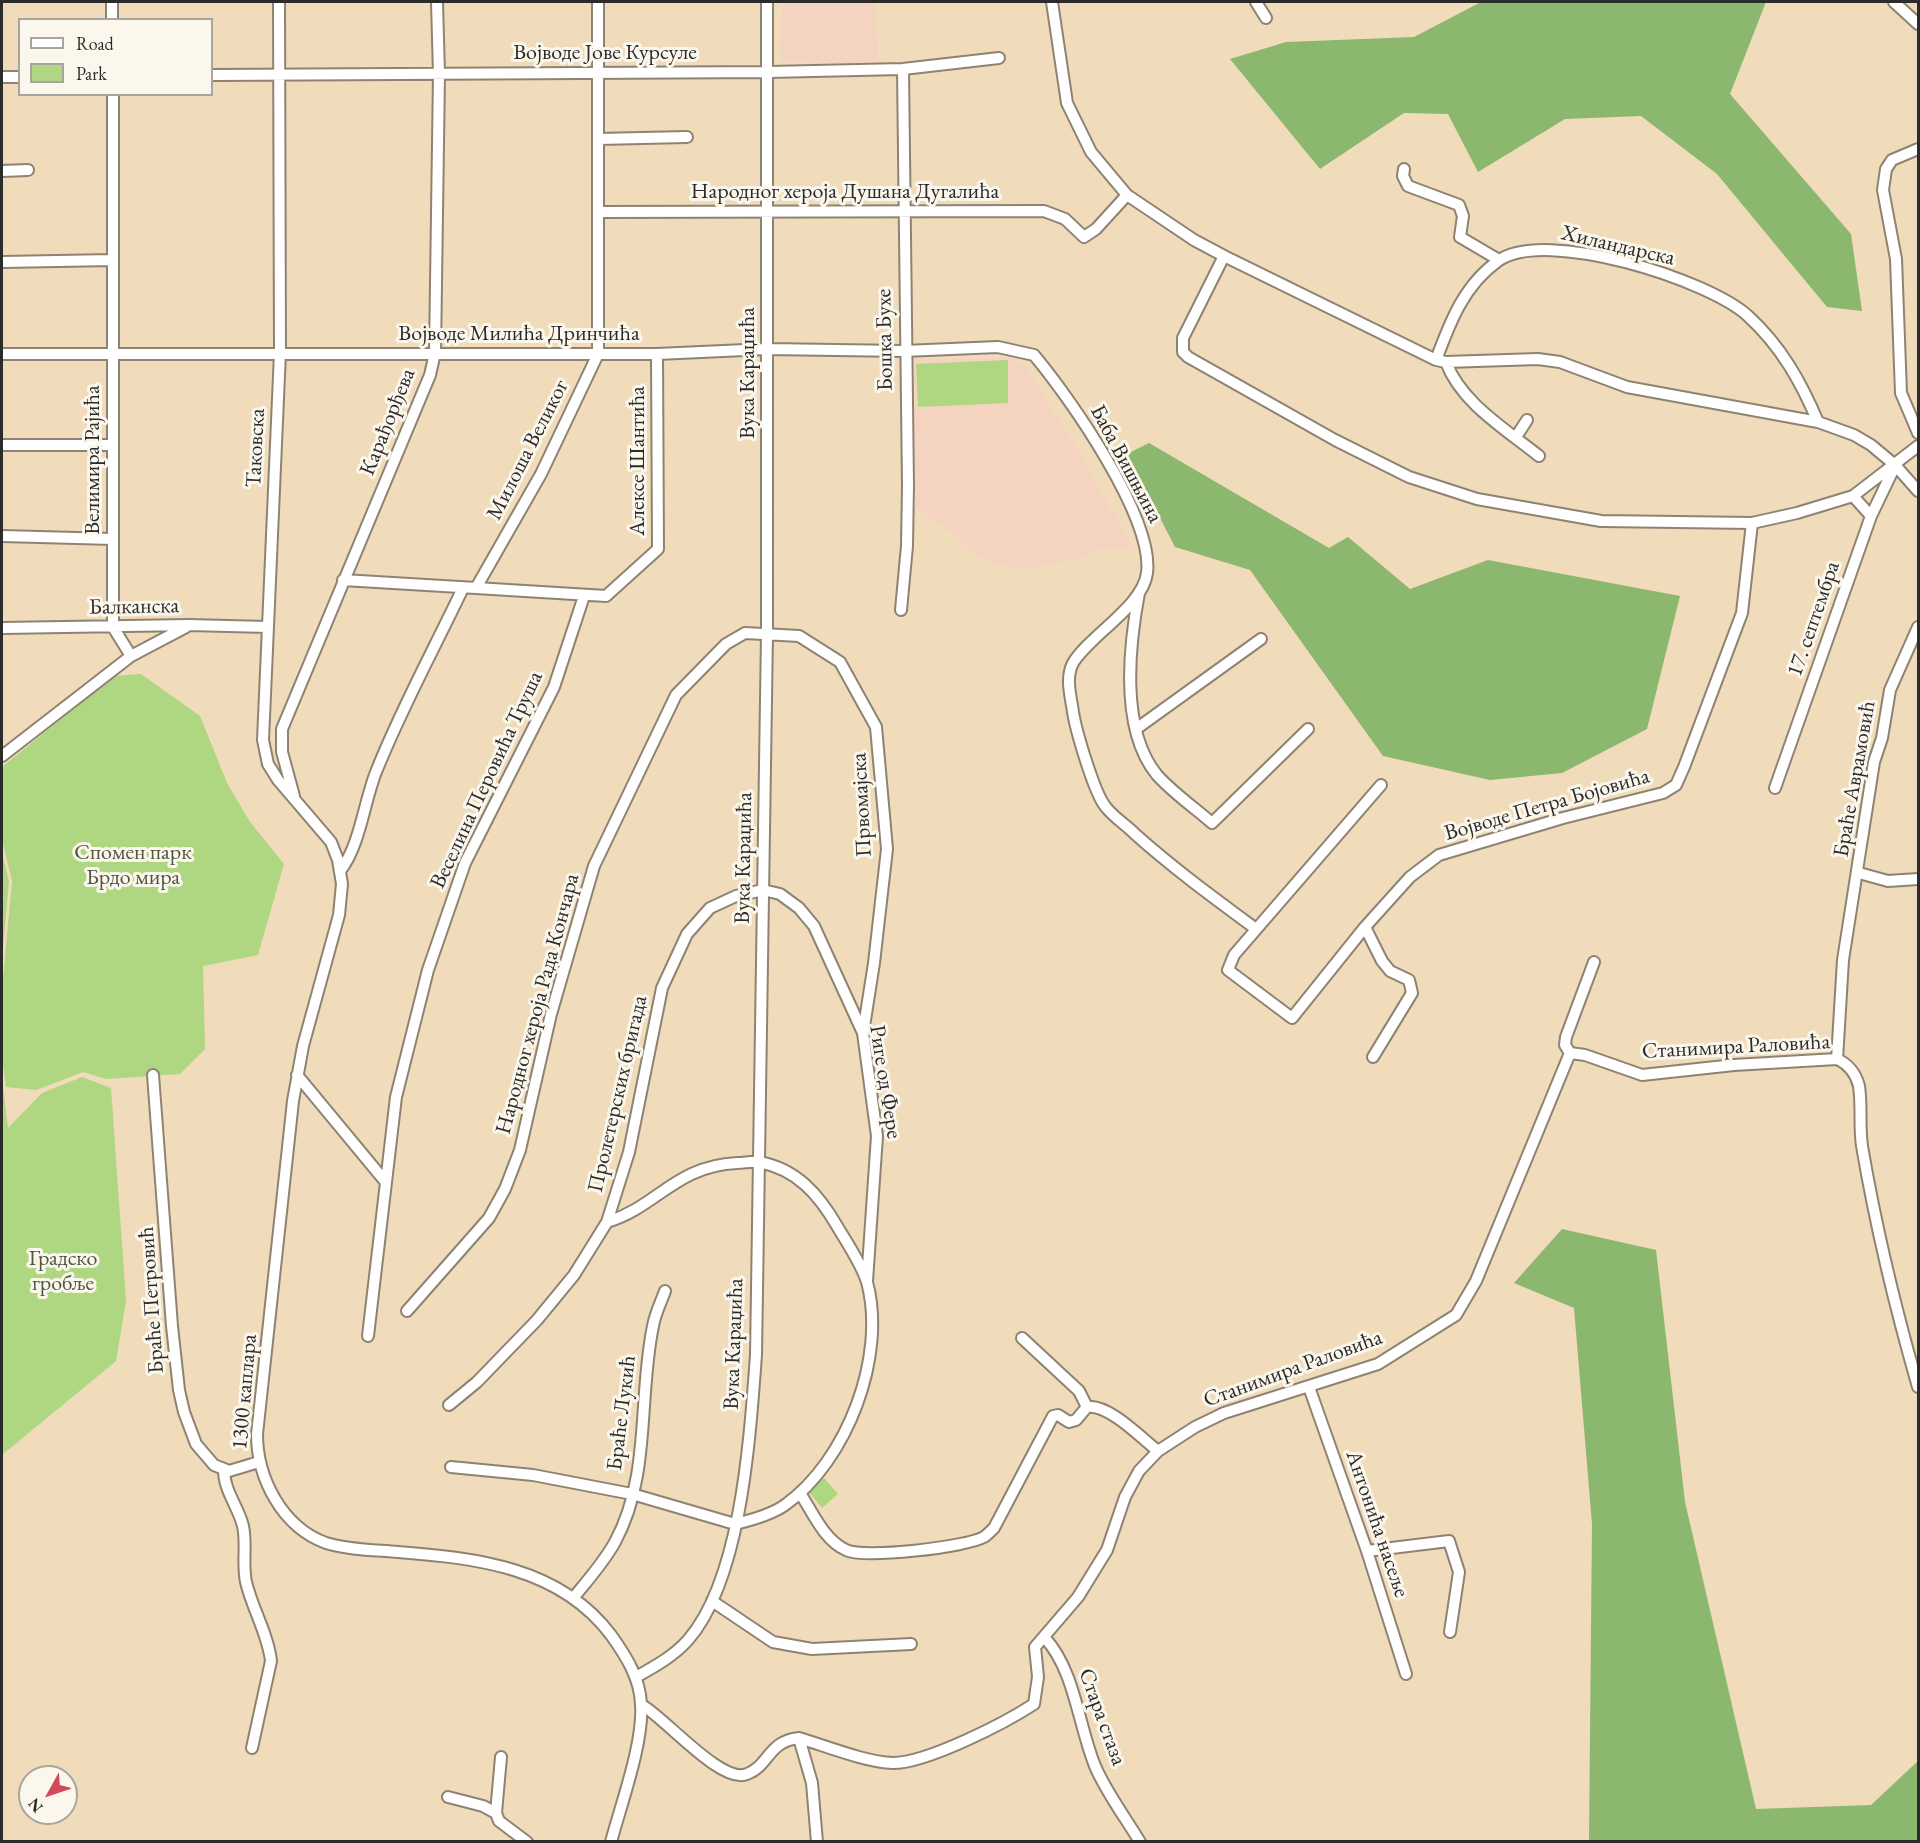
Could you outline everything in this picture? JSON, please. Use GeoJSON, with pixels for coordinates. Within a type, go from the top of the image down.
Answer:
{"type":"FeatureCollection","features":[{"type":"Feature","properties":{"kind":"street"},"geometry":{"type":"LineString","coordinates":[[112,2],[112,18]]}},
{"type":"Feature","properties":{"kind":"street","name":"Таковска"},"geometry":{"type":"LineString","coordinates":[[279,2],[280,353],[267,627],[264,749],[273,772],[331,842],[340,871]]}},
{"type":"Feature","properties":{"kind":"street","name":"Карађорђева"},"geometry":{"type":"LineString","coordinates":[[295,799],[283,761],[281,735],[343,580],[430,375],[435,353],[439,74],[437,2]]}},
{"type":"Feature","properties":{"kind":"street","name":"Милоша Великог"},"geometry":{"type":"LineString","coordinates":[[476,588],[542,474],[598,354],[598,2]]}},
{"type":"Feature","properties":{"kind":"street","name":"Вука Караџића"},"geometry":{"type":"LineString","coordinates":[[636,1677],[686,1642],[712,1600],[723,1574],[735,1524],[749,1437],[755,1366],[767,634],[769,72],[767,2]]}},
{"type":"Feature","properties":{"kind":"street"},"geometry":{"type":"LineString","coordinates":[[1052,2],[1067,103],[1091,152],[1127,195],[1194,240],[1441,361],[1538,359],[1560,362],[1627,387],[1818,422],[1854,435],[1895,465],[1918,491]]}},
{"type":"Feature","properties":{"kind":"street"},"geometry":{"type":"LineString","coordinates":[[1256,2],[1266,18]]}},
{"type":"Feature","properties":{"kind":"street"},"geometry":{"type":"LineString","coordinates":[[1894,2],[1918,24]]}},
{"type":"Feature","properties":{"kind":"street","name":"Војводе Јове Курсуле"},"geometry":{"type":"LineString","coordinates":[[213,75],[279,77],[769,72],[903,69],[999,58]]}},
{"type":"Feature","properties":{"kind":"street","name":"Бошка Бухе"},"geometry":{"type":"LineString","coordinates":[[901,610],[908,525],[904,351],[903,69]]}},
{"type":"Feature","properties":{"kind":"street"},"geometry":{"type":"LineString","coordinates":[[2,77],[18,77]]}},
{"type":"Feature","properties":{"kind":"street","name":"Велимира Рајића"},"geometry":{"type":"LineString","coordinates":[[113,96],[113,627]]}},
{"type":"Feature","properties":{"kind":"street"},"geometry":{"type":"LineString","coordinates":[[598,139],[687,137]]}},
{"type":"Feature","properties":{"kind":"street"},"geometry":{"type":"LineString","coordinates":[[1918,149],[1892,160],[1886,169],[1883,190],[1896,259],[1901,393],[1918,433]]}},
{"type":"Feature","properties":{"kind":"street"},"geometry":{"type":"LineString","coordinates":[[1404,169],[1403,176],[1408,186],[1459,205],[1463,216],[1461,237],[1499,260]]}},
{"type":"Feature","properties":{"kind":"street"},"geometry":{"type":"LineString","coordinates":[[2,171],[28,170]]}},
{"type":"Feature","properties":{"kind":"street","name":"Народног хероја Душана Дугалића"},"geometry":{"type":"LineString","coordinates":[[597,212],[1044,211],[1065,219],[1084,237],[1096,229],[1127,195]]}},
{"type":"Feature","properties":{"kind":"street","name":"Хиландарска"},"geometry":{"type":"LineString","coordinates":[[1441,361],[1466,293],[1499,260],[1518,252],[1567,250],[1653,269],[1730,301],[1748,316],[1786,359],[1818,422]]}},
{"type":"Feature","properties":{"kind":"street"},"geometry":{"type":"LineString","coordinates":[[1224,256],[1183,338],[1183,352],[1356,451],[1409,477],[1477,499],[1601,522],[1752,523],[1797,513],[1853,496],[1918,446]]}},
{"type":"Feature","properties":{"kind":"street"},"geometry":{"type":"LineString","coordinates":[[2,262],[113,260]]}},
{"type":"Feature","properties":{"kind":"street","name":"Војводе Милића Дринчића"},"geometry":{"type":"LineString","coordinates":[[2,354],[113,352],[657,354],[767,349],[904,351],[998,347],[1034,355]]}},
{"type":"Feature","properties":{"kind":"street","name":"Алексе Шантића"},"geometry":{"type":"LineString","coordinates":[[476,588],[606,596],[658,549],[657,354]]}},
{"type":"Feature","properties":{"kind":"street","name":"Баба Вишњина"},"geometry":{"type":"LineString","coordinates":[[1034,355],[1080,415],[1144,537],[1148,556],[1146,576],[1139,592],[1080,655],[1070,672],[1069,688],[1077,731],[1104,806],[1177,871],[1256,929]]}},
{"type":"Feature","properties":{"kind":"street"},"geometry":{"type":"LineString","coordinates":[[1441,361],[1466,393],[1539,456]]}},
{"type":"Feature","properties":{"kind":"street"},"geometry":{"type":"LineString","coordinates":[[1516,437],[1527,420]]}},
{"type":"Feature","properties":{"kind":"street"},"geometry":{"type":"LineString","coordinates":[[2,445],[113,445]]}},
{"type":"Feature","properties":{"kind":"street","name":"17. септембра"},"geometry":{"type":"LineString","coordinates":[[1774,788],[1871,516],[1895,465]]}},
{"type":"Feature","properties":{"kind":"street"},"geometry":{"type":"LineString","coordinates":[[1853,496],[1871,516]]}},
{"type":"Feature","properties":{"kind":"street","name":"Војводе Петра Бојовића"},"geometry":{"type":"LineString","coordinates":[[1365,927],[1410,877],[1439,855],[1563,818],[1663,793],[1676,784],[1712,699],[1742,613],[1752,523]]}},
{"type":"Feature","properties":{"kind":"street"},"geometry":{"type":"LineString","coordinates":[[2,536],[113,539]]}},
{"type":"Feature","properties":{"kind":"street"},"geometry":{"type":"LineString","coordinates":[[343,580],[476,588]]}},
{"type":"Feature","properties":{"kind":"street"},"geometry":{"type":"LineString","coordinates":[[340,871],[350,856],[365,804],[385,752],[463,588]]}},
{"type":"Feature","properties":{"kind":"street"},"geometry":{"type":"LineString","coordinates":[[1139,592],[1131,636],[1131,690],[1136,729],[1157,774],[1212,823],[1308,729]]}},
{"type":"Feature","properties":{"kind":"street","name":"Веселина Перовића Труша"},"geometry":{"type":"LineString","coordinates":[[368,1336],[384,1180],[396,1097],[428,970],[465,863],[554,687],[584,596]]}},
{"type":"Feature","properties":{"kind":"street"},"geometry":{"type":"LineString","coordinates":[[2,756],[131,656],[189,625]]}},
{"type":"Feature","properties":{"kind":"street","name":"Балканска"},"geometry":{"type":"LineString","coordinates":[[2,628],[189,625],[267,627]]}},
{"type":"Feature","properties":{"kind":"street"},"geometry":{"type":"LineString","coordinates":[[113,627],[131,656]]}},
{"type":"Feature","properties":{"kind":"street","name":"Браће Аврамовић"},"geometry":{"type":"LineString","coordinates":[[1837,1059],[1843,960],[1859,873],[1874,762],[1882,738],[1890,690],[1918,627]]}},
{"type":"Feature","properties":{"kind":"street","name":"Народног хероја Рада Кончара"},"geometry":{"type":"LineString","coordinates":[[407,1311],[489,1218],[505,1189],[520,1150],[551,1014],[594,866],[676,695],[726,644],[745,633],[767,634]]}},
{"type":"Feature","properties":{"kind":"street","name":"Првомајска"},"geometry":{"type":"LineString","coordinates":[[767,634],[799,636],[840,662],[876,727],[887,849],[874,963],[863,1033]]}},
{"type":"Feature","properties":{"kind":"street"},"geometry":{"type":"LineString","coordinates":[[1136,729],[1261,639]]}},
{"type":"Feature","properties":{"kind":"street"},"geometry":{"type":"LineString","coordinates":[[1373,1057],[1412,993],[1409,980],[1390,971],[1382,961],[1365,927],[1292,1018],[1228,970],[1234,955],[1381,785]]}},
{"type":"Feature","properties":{"kind":"street","name":"1300 каплара"},"geometry":{"type":"LineString","coordinates":[[340,871],[339,915],[297,1074],[258,1423],[259,1462],[269,1488],[285,1512],[301,1528],[326,1542],[347,1547],[493,1563],[527,1574],[574,1597],[604,1627],[636,1677],[642,1705],[637,1742],[611,1842]]}},
{"type":"Feature","properties":{"kind":"street","name":"Браће Аврамовић"},"geometry":{"type":"LineString","coordinates":[[1859,873],[1888,881],[1918,879]]}},
{"type":"Feature","properties":{"kind":"street","name":"Риге од Фере"},"geometry":{"type":"LineString","coordinates":[[763,890],[780,894],[799,908],[814,926],[863,1033],[877,1136],[867,1281]]}},
{"type":"Feature","properties":{"kind":"street","name":"Пролетерских бригада"},"geometry":{"type":"LineString","coordinates":[[449,1405],[477,1382],[537,1320],[574,1275],[607,1222],[629,1152],[662,988],[687,934],[710,908],[736,897],[763,890]]}},
{"type":"Feature","properties":{"kind":"street"},"geometry":{"type":"LineString","coordinates":[[1570,1053],[1565,1045],[1566,1037],[1594,962]]}},
{"type":"Feature","properties":{"kind":"street","name":"Станимира Раловића"},"geometry":{"type":"LineString","coordinates":[[799,1738],[878,1761],[893,1763],[922,1758],[1017,1715],[1034,1704],[1038,1677],[1035,1647],[1078,1597],[1101,1560],[1125,1497],[1139,1471],[1158,1451],[1195,1427],[1224,1413],[1378,1364],[1456,1315],[1476,1281],[1570,1053],[1585,1055],[1642,1075],[1734,1065],[1837,1059],[1844,1062],[1855,1076],[1859,1087],[1861,1142],[1877,1232],[1918,1387]]}},
{"type":"Feature","properties":{"kind":"street"},"geometry":{"type":"LineString","coordinates":[[297,1074],[384,1180]]}},
{"type":"Feature","properties":{"kind":"street","name":"Браће Петровић"},"geometry":{"type":"LineString","coordinates":[[153,1075],[179,1390],[188,1425],[196,1444],[210,1462],[224,1470]]}},
{"type":"Feature","properties":{"kind":"street"},"geometry":{"type":"LineString","coordinates":[[451,1467],[533,1474],[632,1494],[735,1524],[765,1515],[783,1506],[800,1493],[836,1450],[865,1385],[871,1306],[867,1281],[842,1235],[815,1193],[788,1172],[759,1162],[716,1164],[685,1175],[622,1217],[607,1222]]}},
{"type":"Feature","properties":{"kind":"street","name":"Браће Лукић"},"geometry":{"type":"LineString","coordinates":[[574,1597],[615,1542],[632,1494],[641,1452],[646,1370],[653,1324],[665,1291]]}},
{"type":"Feature","properties":{"kind":"street"},"geometry":{"type":"LineString","coordinates":[[1022,1338],[1079,1391],[1087,1407]]}},
{"type":"Feature","properties":{"kind":"street","name":"Антонића насеље"},"geometry":{"type":"LineString","coordinates":[[1309,1387],[1367,1551],[1406,1674]]}},
{"type":"Feature","properties":{"kind":"street"},"geometry":{"type":"LineString","coordinates":[[800,1493],[828,1537],[846,1551],[855,1553],[929,1549],[983,1538],[994,1528],[1053,1416],[1058,1415],[1069,1422],[1076,1419],[1087,1407],[1095,1406],[1106,1410],[1158,1451]]}},
{"type":"Feature","properties":{"kind":"street"},"geometry":{"type":"LineString","coordinates":[[224,1470],[234,1470],[259,1462]]}},
{"type":"Feature","properties":{"kind":"street","name":"1300 каплара"},"geometry":{"type":"LineString","coordinates":[[224,1470],[226,1487],[242,1524],[243,1571],[250,1601],[270,1652],[271,1661],[252,1748]]}},
{"type":"Feature","properties":{"kind":"street"},"geometry":{"type":"LineString","coordinates":[[1367,1551],[1449,1541],[1459,1572],[1450,1632]]}},
{"type":"Feature","properties":{"kind":"street"},"geometry":{"type":"LineString","coordinates":[[712,1600],[773,1642],[812,1649],[911,1644]]}},
{"type":"Feature","properties":{"kind":"street","name":"Стара стаза"},"geometry":{"type":"LineString","coordinates":[[1044,1638],[1054,1648],[1065,1669],[1096,1767],[1140,1842]]}},
{"type":"Feature","properties":{"kind":"street"},"geometry":{"type":"LineString","coordinates":[[642,1705],[665,1721],[718,1768],[730,1775],[748,1774],[784,1741],[799,1738],[812,1782],[818,1842]]}},
{"type":"Feature","properties":{"kind":"street"},"geometry":{"type":"LineString","coordinates":[[501,1757],[496,1813],[499,1821],[527,1842]]}},
{"type":"Feature","properties":{"kind":"street"},"geometry":{"type":"LineString","coordinates":[[448,1797],[483,1806],[496,1813]]}},
{"type":"Feature","properties":{"kind":"shaded area"},"geometry":{"type":"Polygon","coordinates":[[[782,2],[875,2],[879,65],[781,61],[782,2]]]}},
{"type":"Feature","properties":{"kind":"shaded area"},"geometry":{"type":"Polygon","coordinates":[[[1006,357],[1025,366],[1077,448],[1132,547],[1100,550],[1072,560],[1023,569],[983,560],[949,531],[915,507],[912,359],[1006,357]]]}},
{"type":"Feature","properties":{"kind":"green space"},"geometry":{"type":"Polygon","coordinates":[[[1481,2],[1766,2],[1730,94],[1851,234],[1862,311],[1827,307],[1717,174],[1641,116],[1565,119],[1478,172],[1448,114],[1404,113],[1320,169],[1230,59],[1286,42],[1414,37],[1481,2]]]}},
{"type":"Feature","properties":{"kind":"green space"},"geometry":{"type":"Polygon","coordinates":[[[1008,360],[1008,403],[918,407],[916,364],[1008,360]]]}},
{"type":"Feature","properties":{"kind":"green space"},"geometry":{"type":"Polygon","coordinates":[[[1149,443],[1329,548],[1348,537],[1410,589],[1488,560],[1680,596],[1647,729],[1562,773],[1490,780],[1383,756],[1250,570],[1175,547],[1127,454],[1149,443]]]}},
{"type":"Feature","properties":{"kind":"green space","name":"Спомен парк Брдо мира"},"geometry":{"type":"Polygon","coordinates":[[[141,674],[200,716],[227,783],[250,822],[284,864],[258,955],[203,966],[205,1049],[180,1074],[106,1079],[83,1072],[36,1090],[6,1087],[2,1057],[2,989],[12,881],[2,840],[2,767],[114,676],[141,674]]]}},
{"type":"Feature","properties":{"kind":"green space"},"geometry":{"type":"Polygon","coordinates":[[[2,853],[9,881],[2,960],[2,853]]]}},
{"type":"Feature","properties":{"kind":"green space","name":"Градско гробље"},"geometry":{"type":"Polygon","coordinates":[[[82,1077],[111,1088],[126,1301],[116,1361],[2,1455],[2,1078],[8,1128],[42,1093],[82,1077]]]}},
{"type":"Feature","properties":{"kind":"green space"},"geometry":{"type":"Polygon","coordinates":[[[1562,1229],[1656,1250],[1685,1502],[1756,1809],[1871,1805],[1918,1761],[1918,1841],[1589,1841],[1592,1524],[1574,1308],[1514,1283],[1562,1229]]]}},
{"type":"Feature","properties":{"kind":"green space"},"geometry":{"type":"Polygon","coordinates":[[[824,1478],[838,1494],[822,1508],[808,1491],[824,1478]]]}}]}
